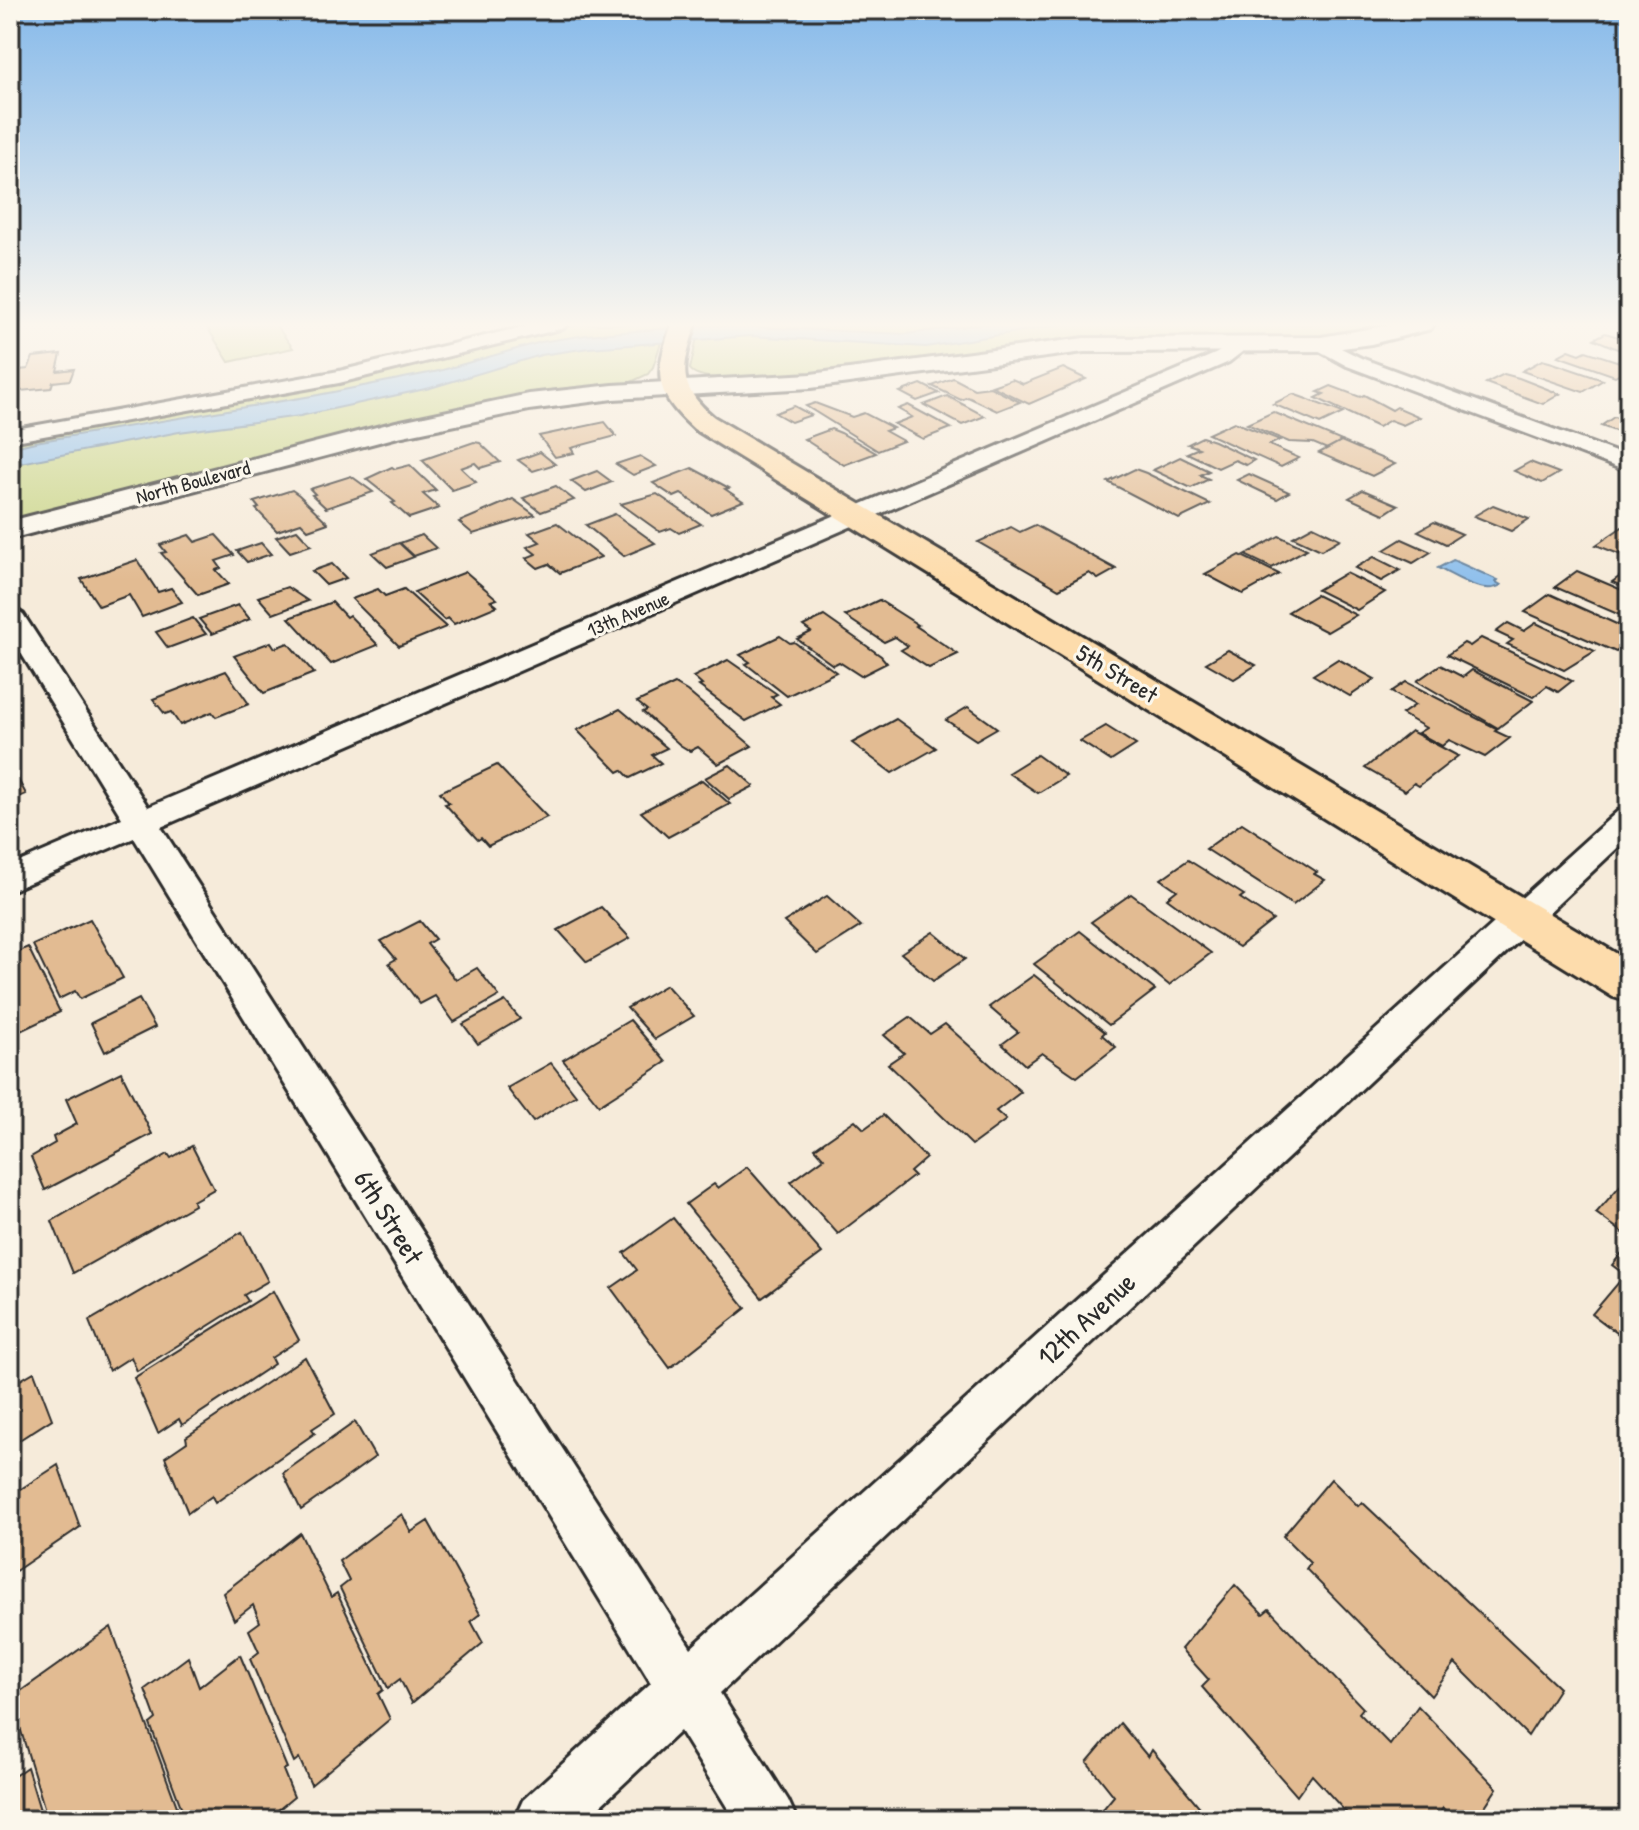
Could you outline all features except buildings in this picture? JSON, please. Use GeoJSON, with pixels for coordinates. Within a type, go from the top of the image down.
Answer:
{"type":"FeatureCollection","features":[{"type":"Feature","properties":{"kind":"main road","name":"5th Street"},"geometry":{"type":"LineString","coordinates":[[687,409],[704,423],[1629,984]]}},
{"type":"Feature","properties":{"kind":"street"},"geometry":{"type":"LineString","coordinates":[[10,436],[158,409]]}},
{"type":"Feature","properties":{"kind":"street","name":"North Boulevard"},"geometry":{"type":"LineString","coordinates":[[10,530],[446,418],[493,409]]}},
{"type":"Feature","properties":{"kind":"street","name":"13th Avenue"},"geometry":{"type":"LineString","coordinates":[[10,879],[1103,409]]}},
{"type":"Feature","properties":{"kind":"street"},"geometry":{"type":"LineString","coordinates":[[1481,409],[1629,465]]}},
{"type":"Feature","properties":{"kind":"street","name":"6th Street"},"geometry":{"type":"LineString","coordinates":[[10,614],[768,1820]]}},
{"type":"Feature","properties":{"kind":"street","name":"12th Avenue"},"geometry":{"type":"LineString","coordinates":[[543,1820],[1629,819]]}},
{"type":"Feature","properties":{"kind":"green space"},"geometry":{"type":"Polygon","coordinates":[[[184,409],[457,409],[10,521],[10,440],[184,409]]]}},
{"type":"Feature","properties":{"kind":"water"},"geometry":{"type":"Polygon","coordinates":[[[231,409],[331,409],[179,432],[10,465],[10,448],[231,409]]]}},
{"type":"Feature","properties":{"kind":"water"},"geometry":{"type":"Polygon","coordinates":[[[1453,560],[1498,580],[1496,582],[1501,585],[1479,587],[1438,568],[1453,560]]]}}]}
